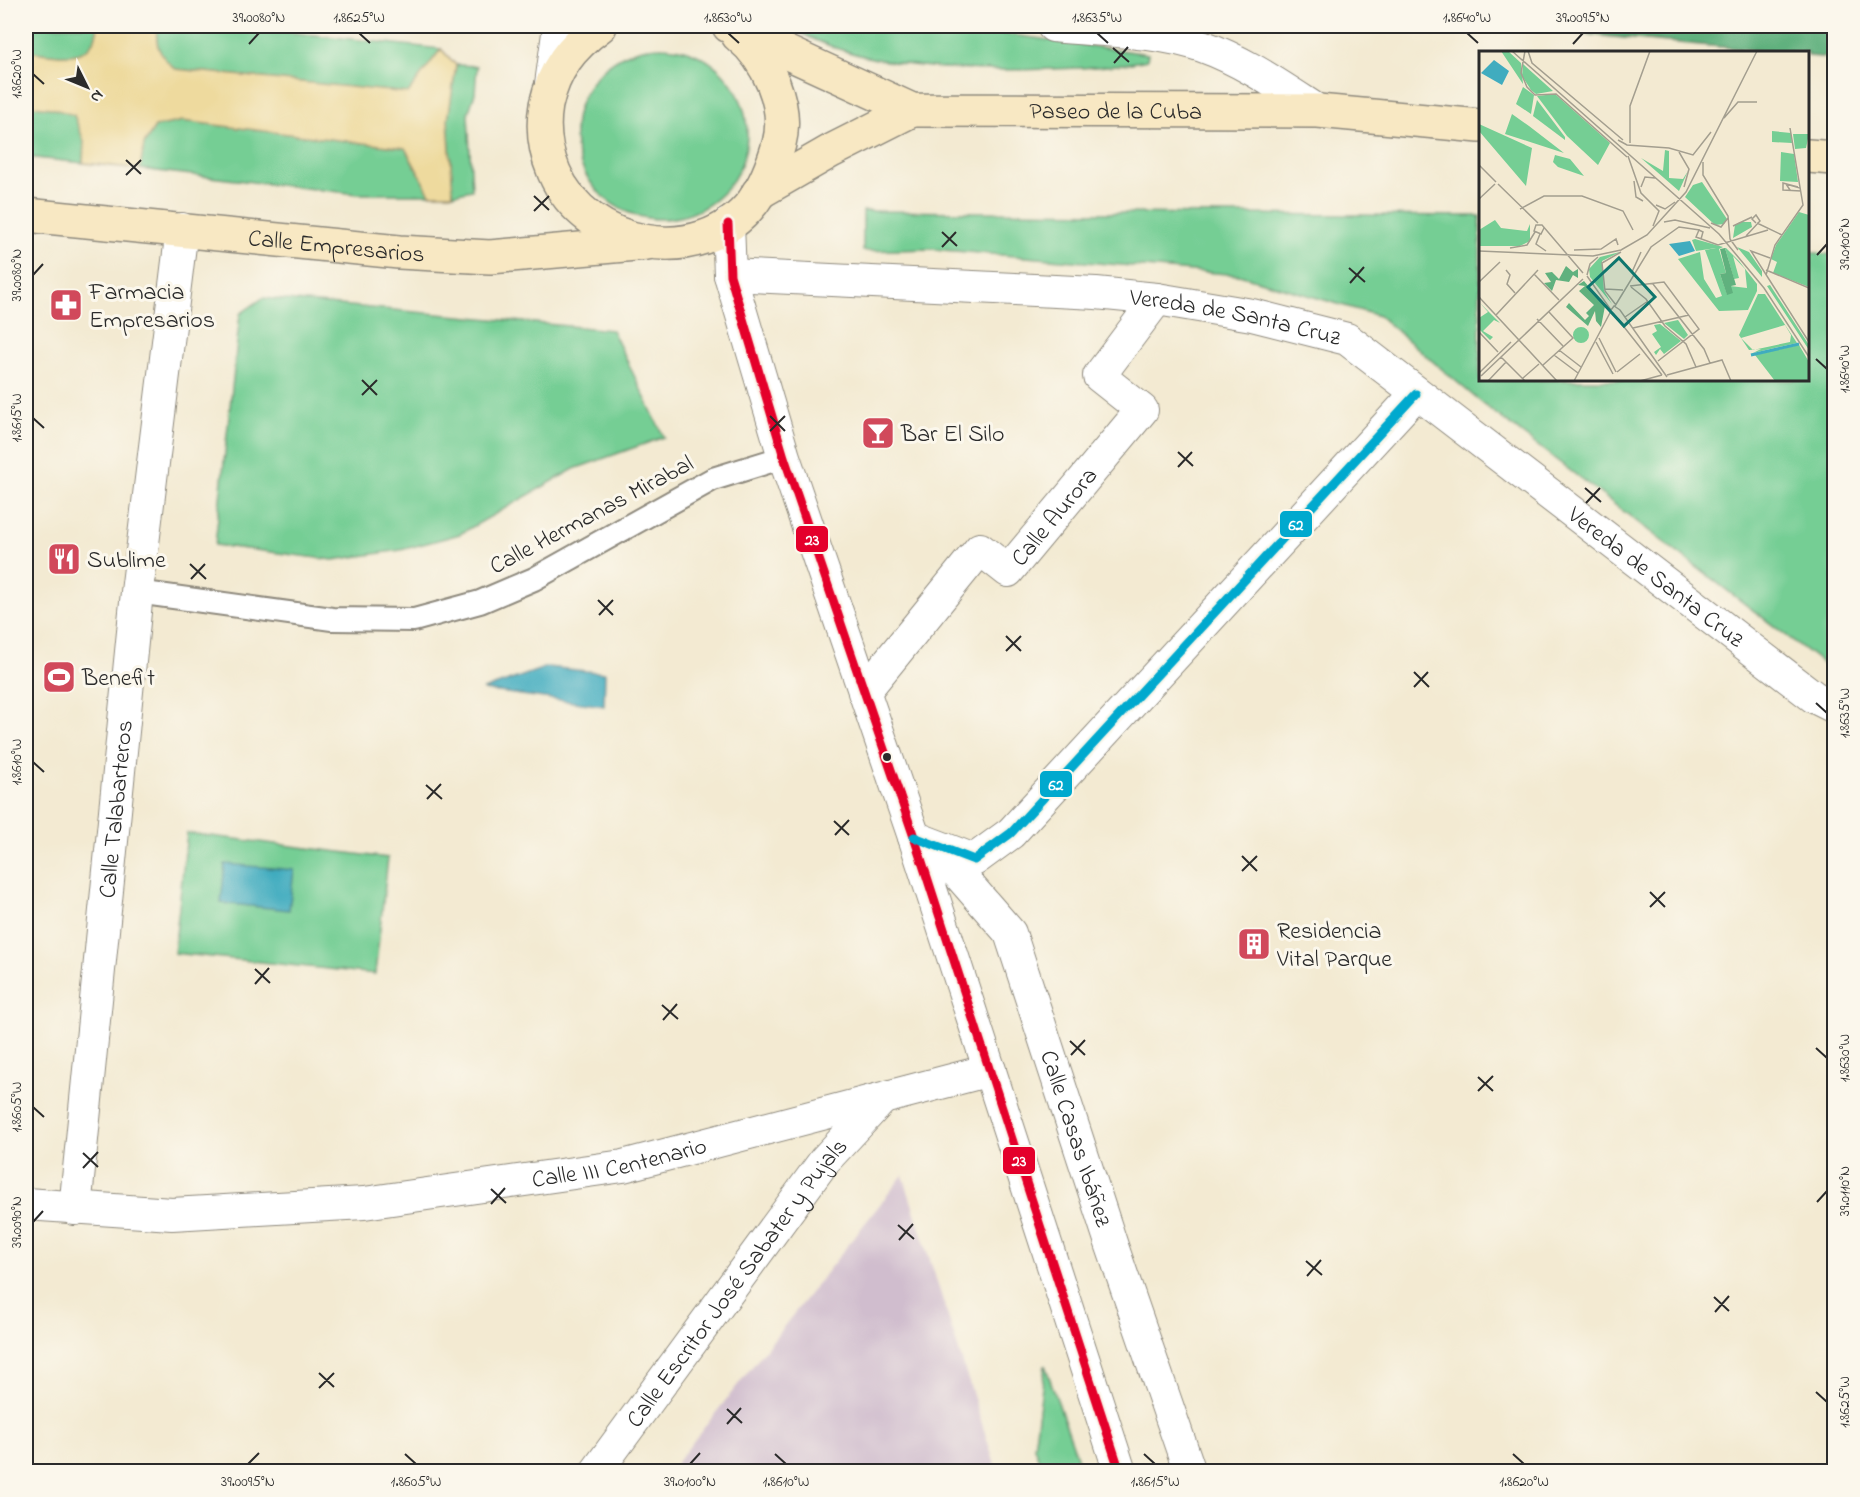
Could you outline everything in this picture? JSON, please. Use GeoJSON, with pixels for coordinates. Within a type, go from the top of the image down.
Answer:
{"type":"FeatureCollection","features":[{"type":"Feature","properties":{"kind":"main road"},"geometry":{"type":"LineString","coordinates":[[600,26],[577,42],[551,84],[544,118],[547,154],[560,187],[583,214],[612,233],[646,243]]}},
{"type":"Feature","properties":{"kind":"main road"},"geometry":{"type":"LineString","coordinates":[[728,26],[912,110]]}},
{"type":"Feature","properties":{"kind":"main road"},"geometry":{"type":"LineString","coordinates":[[728,26],[750,44],[769,73],[779,105],[780,139],[771,173],[758,193]]}},
{"type":"Feature","properties":{"kind":"main road"},"geometry":{"type":"LineString","coordinates":[[758,193],[831,151],[912,110]]}},
{"type":"Feature","properties":{"kind":"main road","name":"Paseo de la Cuba"},"geometry":{"type":"LineString","coordinates":[[912,110],[1318,111],[1479,126]]}},
{"type":"Feature","properties":{"kind":"main road"},"geometry":{"type":"LineString","coordinates":[[1809,156],[1834,158]]}},
{"type":"Feature","properties":{"kind":"main road","name":"Calle Empresarios"},"geometry":{"type":"LineString","coordinates":[[26,215],[399,252],[506,258],[686,241],[708,235],[728,224],[753,202],[758,193]]}},
{"type":"Feature","properties":{"kind":"street"},"geometry":{"type":"LineString","coordinates":[[551,84],[559,26]]}},
{"type":"Feature","properties":{"kind":"street","name":"Paseo de la Cuba"},"geometry":{"type":"LineString","coordinates":[[1053,26],[1155,36],[1202,46],[1259,72],[1318,111]]}},
{"type":"Feature","properties":{"kind":"street"},"geometry":{"type":"LineString","coordinates":[[728,224],[730,275],[784,458],[914,837],[1120,1472]]}},
{"type":"Feature","properties":{"kind":"street","name":"Calle Talabarteros"},"geometry":{"type":"LineString","coordinates":[[75,1209],[137,592],[182,229]]}},
{"type":"Feature","properties":{"kind":"street","name":"Vereda de Santa Cruz"},"geometry":{"type":"LineString","coordinates":[[730,275],[1096,293],[1157,299],[1252,315],[1347,339],[1814,697],[1834,707]]}},
{"type":"Feature","properties":{"kind":"street","name":"Calle Aurora"},"geometry":{"type":"LineString","coordinates":[[864,692],[980,549],[1008,571],[1142,410],[1099,376],[1157,299]]}},
{"type":"Feature","properties":{"kind":"street"},"geometry":{"type":"LineString","coordinates":[[914,837],[974,860],[1011,833],[1416,394]]}},
{"type":"Feature","properties":{"kind":"street","name":"Calle Hermanas Mirabal"},"geometry":{"type":"LineString","coordinates":[[137,592],[332,619],[414,620],[480,602],[534,579],[713,479],[784,458]]}},
{"type":"Feature","properties":{"kind":"street","name":"Calle Casas Ibáñez"},"geometry":{"type":"LineString","coordinates":[[914,837],[955,870],[1010,933],[1112,1246],[1190,1472]]}},
{"type":"Feature","properties":{"kind":"street","name":"Calle III Centenario"},"geometry":{"type":"LineString","coordinates":[[26,1204],[172,1214],[364,1203],[623,1166],[990,1070]]}},
{"type":"Feature","properties":{"kind":"street","name":"Calle Escritor José Sabater y Pujals"},"geometry":{"type":"LineString","coordinates":[[596,1472],[825,1160],[882,1100]]}},
{"type":"Feature","properties":{"kind":"shaded area"},"geometry":{"type":"Polygon","coordinates":[[[903,1175],[997,1471],[670,1471],[903,1175]]]}},
{"type":"Feature","properties":{"kind":"green space"},"geometry":{"type":"Polygon","coordinates":[[[26,26],[98,26],[95,39],[89,48],[81,53],[60,55],[26,51],[26,26]]]}},
{"type":"Feature","properties":{"kind":"green space"},"geometry":{"type":"Polygon","coordinates":[[[157,26],[234,26],[441,49],[408,93],[175,69],[159,50],[157,26]]]}},
{"type":"Feature","properties":{"kind":"green space"},"geometry":{"type":"Polygon","coordinates":[[[789,26],[949,26],[1148,54],[1147,60],[1099,67],[1019,70],[951,69],[916,66],[849,52],[818,41],[789,26]]]}},
{"type":"Feature","properties":{"kind":"green space"},"geometry":{"type":"Polygon","coordinates":[[[1497,26],[1834,26],[1834,58],[1809,56],[1809,51],[1764,51],[1497,26]]]}},
{"type":"Feature","properties":{"kind":"green space"},"geometry":{"type":"Polygon","coordinates":[[[661,47],[694,54],[722,72],[740,100],[747,133],[740,166],[722,194],[694,212],[661,219],[628,212],[600,194],[582,166],[575,133],[582,100],[600,72],[628,54],[661,47]]]}},
{"type":"Feature","properties":{"kind":"green space"},"geometry":{"type":"Polygon","coordinates":[[[456,65],[477,66],[475,93],[468,114],[472,190],[453,194],[448,120],[456,65]]]}},
{"type":"Feature","properties":{"kind":"green space"},"geometry":{"type":"Polygon","coordinates":[[[26,105],[51,108],[74,115],[84,141],[83,163],[26,157],[26,105]]]}},
{"type":"Feature","properties":{"kind":"green space"},"geometry":{"type":"Polygon","coordinates":[[[182,121],[405,148],[430,194],[357,194],[140,169],[144,144],[155,127],[182,121]]]}},
{"type":"Feature","properties":{"kind":"green space"},"geometry":{"type":"Polygon","coordinates":[[[863,211],[1479,216],[1479,381],[1809,381],[1809,252],[1834,255],[1834,672],[1483,404],[1379,316],[1239,275],[931,249],[863,251],[863,211]]]}},
{"type":"Feature","properties":{"kind":"green space"},"geometry":{"type":"Polygon","coordinates":[[[263,298],[612,330],[664,437],[574,469],[460,534],[401,550],[333,560],[215,545],[240,314],[263,298]]]}},
{"type":"Feature","properties":{"kind":"green space"},"geometry":{"type":"Polygon","coordinates":[[[187,833],[388,858],[375,974],[174,953],[187,833]]]}},
{"type":"Feature","properties":{"kind":"green space"},"geometry":{"type":"Polygon","coordinates":[[[1045,1365],[1082,1471],[1043,1471],[1034,1447],[1045,1365]]]}},
{"type":"Feature","properties":{"kind":"sand"},"geometry":{"type":"Polygon","coordinates":[[[98,26],[157,26],[159,50],[175,69],[408,93],[441,49],[456,65],[448,120],[453,194],[430,194],[405,148],[182,121],[155,127],[144,144],[140,169],[83,163],[84,141],[74,115],[51,108],[26,105],[26,51],[60,55],[81,53],[89,48],[95,39],[98,26]]]}},
{"type":"Feature","properties":{"kind":"water"},"geometry":{"type":"Polygon","coordinates":[[[547,667],[605,673],[604,706],[483,690],[547,667]]]}},
{"type":"Feature","properties":{"kind":"water"},"geometry":{"type":"Polygon","coordinates":[[[225,864],[294,870],[289,910],[221,903],[225,864]]]}},
{"type":"Feature","properties":{"kind":"transit line","name":"23"},"geometry":{"type":"LineString","coordinates":[[728,224],[730,275],[784,457],[914,837],[1120,1472]]}},
{"type":"Feature","properties":{"kind":"transit line","name":"62"},"geometry":{"type":"LineString","coordinates":[[914,837],[974,860],[1011,833],[1416,394]]}},
{"type":"Feature","properties":{"kind":"place","name":"Farmacia Empresarios"},"geometry":{"type":"Point","coordinates":[66,305]}},
{"type":"Feature","properties":{"kind":"place","name":"Bar El Silo"},"geometry":{"type":"Point","coordinates":[878,433]}},
{"type":"Feature","properties":{"kind":"place","name":"Sublime"},"geometry":{"type":"Point","coordinates":[64,559]}},
{"type":"Feature","properties":{"kind":"place","name":"Benefit"},"geometry":{"type":"Point","coordinates":[59,677]}},
{"type":"Feature","properties":{"kind":"place","name":"Residencia Vital Parque"},"geometry":{"type":"Point","coordinates":[1254,944]}}]}
